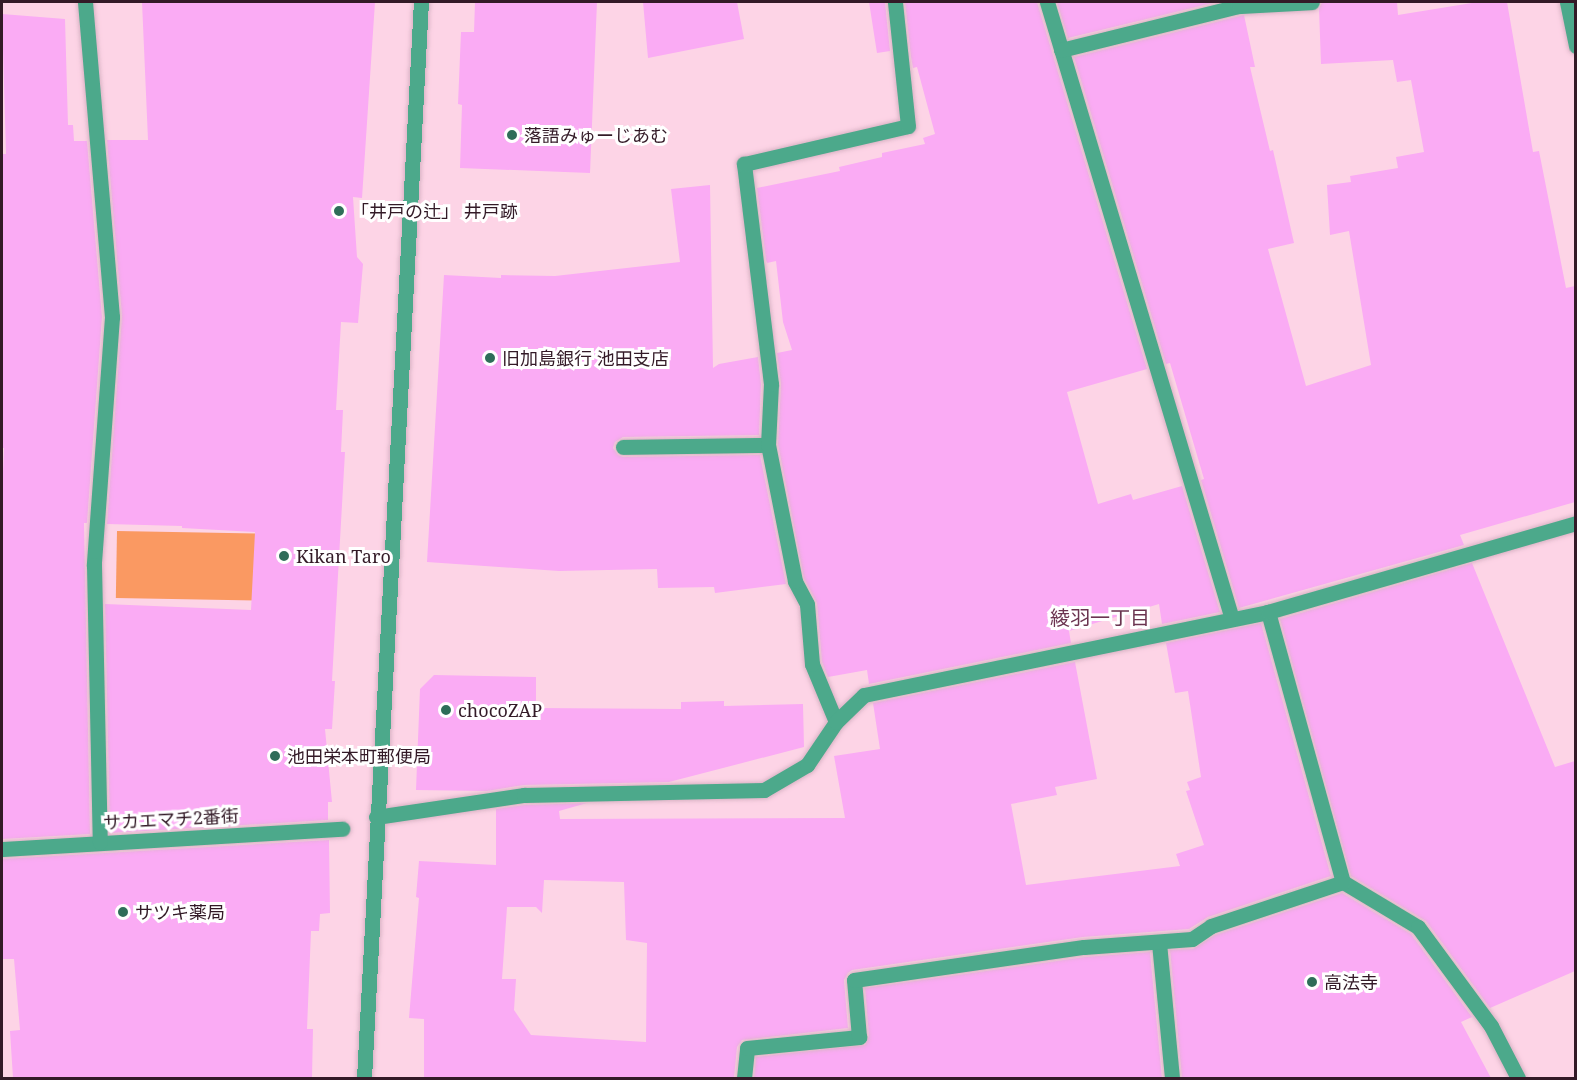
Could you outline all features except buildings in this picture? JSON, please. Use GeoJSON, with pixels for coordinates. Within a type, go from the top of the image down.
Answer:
{"type":"FeatureCollection","features":[{"type":"Feature","properties":{"kind":"street"},"geometry":{"type":"LineString","coordinates":[[85,2],[112,317],[94,565],[100,842]]}},
{"type":"Feature","properties":{"kind":"street"},"geometry":{"type":"LineString","coordinates":[[364,1078],[376,817],[421,2]]}},
{"type":"Feature","properties":{"kind":"street"},"geometry":{"type":"LineString","coordinates":[[836,722],[812,664],[807,604],[795,581],[768,445],[771,384],[744,164],[908,126],[895,2]]}},
{"type":"Feature","properties":{"kind":"street"},"geometry":{"type":"LineString","coordinates":[[1047,2],[1232,619]]}},
{"type":"Feature","properties":{"kind":"street"},"geometry":{"type":"LineString","coordinates":[[1061,50],[1239,6],[1312,2]]}},
{"type":"Feature","properties":{"kind":"street"},"geometry":{"type":"LineString","coordinates":[[1567,2],[1575,46]]}},
{"type":"Feature","properties":{"kind":"street"},"geometry":{"type":"LineString","coordinates":[[623,447],[768,445]]}},
{"type":"Feature","properties":{"kind":"street"},"geometry":{"type":"LineString","coordinates":[[376,817],[524,795],[764,790],[807,765],[836,722],[864,695],[1268,612],[1575,523]]}},
{"type":"Feature","properties":{"kind":"street"},"geometry":{"type":"LineString","coordinates":[[1268,612],[1343,882],[1418,927],[1491,1026],[1518,1078]]}},
{"type":"Feature","properties":{"kind":"street","name":"サカエマチ2番街"},"geometry":{"type":"LineString","coordinates":[[2,849],[342,829]]}},
{"type":"Feature","properties":{"kind":"street"},"geometry":{"type":"LineString","coordinates":[[744,1078],[747,1048],[859,1037],[854,980],[1084,946],[1192,939],[1211,926],[1343,882]]}},
{"type":"Feature","properties":{"kind":"street"},"geometry":{"type":"LineString","coordinates":[[1159,942],[1172,1078]]}},
{"type":"Feature","properties":{"kind":"shaded area"},"geometry":{"type":"Polygon","coordinates":[[[117,531],[271,534],[270,601],[116,598],[117,531]]]}},
{"type":"Feature","properties":{"kind":"place","name":"落語みゅーじあむ"},"geometry":{"type":"Point","coordinates":[512,135]}},
{"type":"Feature","properties":{"kind":"place","name":"「井戸の辻」 井戸跡"},"geometry":{"type":"Point","coordinates":[339,211]}},
{"type":"Feature","properties":{"kind":"place","name":"旧加島銀行 池田支店"},"geometry":{"type":"Point","coordinates":[490,358]}},
{"type":"Feature","properties":{"kind":"place","name":"Kikan Taro"},"geometry":{"type":"Point","coordinates":[284,556]}},
{"type":"Feature","properties":{"kind":"place","name":"chocoZAP"},"geometry":{"type":"Point","coordinates":[446,710]}},
{"type":"Feature","properties":{"kind":"place","name":"池田栄本町郵便局"},"geometry":{"type":"Point","coordinates":[275,756]}},
{"type":"Feature","properties":{"kind":"place","name":"サツキ薬局"},"geometry":{"type":"Point","coordinates":[123,912]}},
{"type":"Feature","properties":{"kind":"place","name":"高法寺"},"geometry":{"type":"Point","coordinates":[1312,982]}},
{"type":"Feature","properties":{"kind":"district","name":"綾羽一丁目"},"geometry":{"type":"Point","coordinates":[1100,617]}}]}
